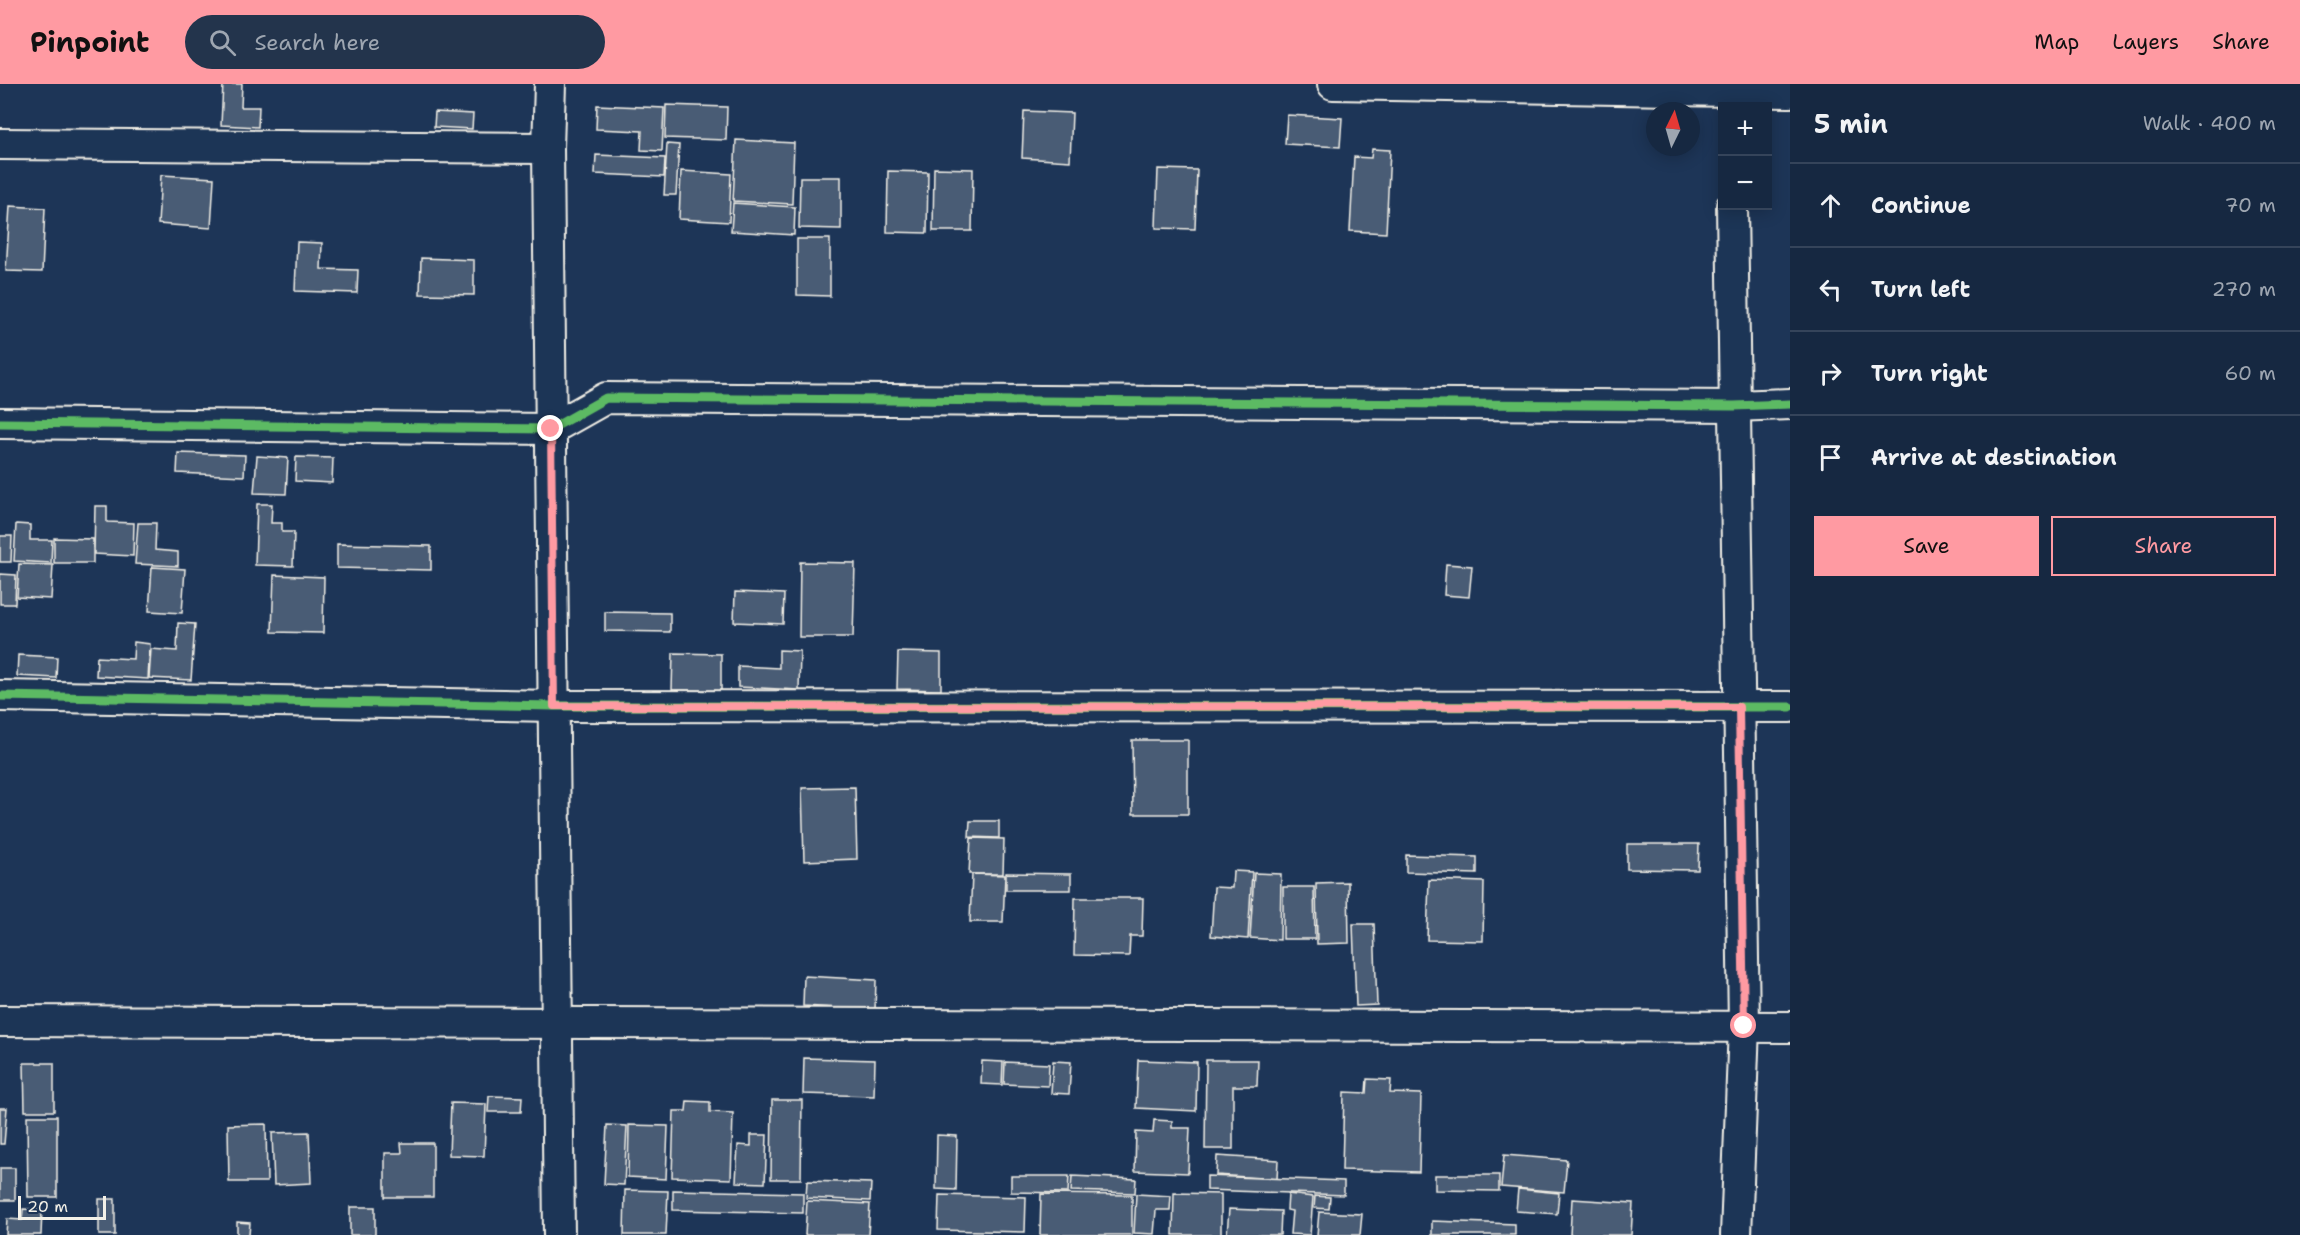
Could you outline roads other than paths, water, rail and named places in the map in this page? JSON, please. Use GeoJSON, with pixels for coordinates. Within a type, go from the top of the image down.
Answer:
{"type":"FeatureCollection","features":[{"type":"Feature","properties":{"kind":"street"},"geometry":{"type":"LineString","coordinates":[[550,84],[548,148],[559,1235]]}},
{"type":"Feature","properties":{"kind":"street"},"geometry":{"type":"LineString","coordinates":[[1333,84],[1731,99],[1790,93]]}},
{"type":"Feature","properties":{"kind":"street"},"geometry":{"type":"LineString","coordinates":[[0,144],[548,148]]}},
{"type":"Feature","properties":{"kind":"street"},"geometry":{"type":"LineString","coordinates":[[1732,210],[1744,1026],[1736,1235]]}},
{"type":"Feature","properties":{"kind":"street"},"geometry":{"type":"LineString","coordinates":[[0,423],[551,429],[606,398],[1734,406],[1790,404]]}},
{"type":"Feature","properties":{"kind":"street"},"geometry":{"type":"LineString","coordinates":[[0,696],[554,706],[1790,707]]}},
{"type":"Feature","properties":{"kind":"street"},"geometry":{"type":"LineString","coordinates":[[0,1021],[1790,1027]]}}]}
